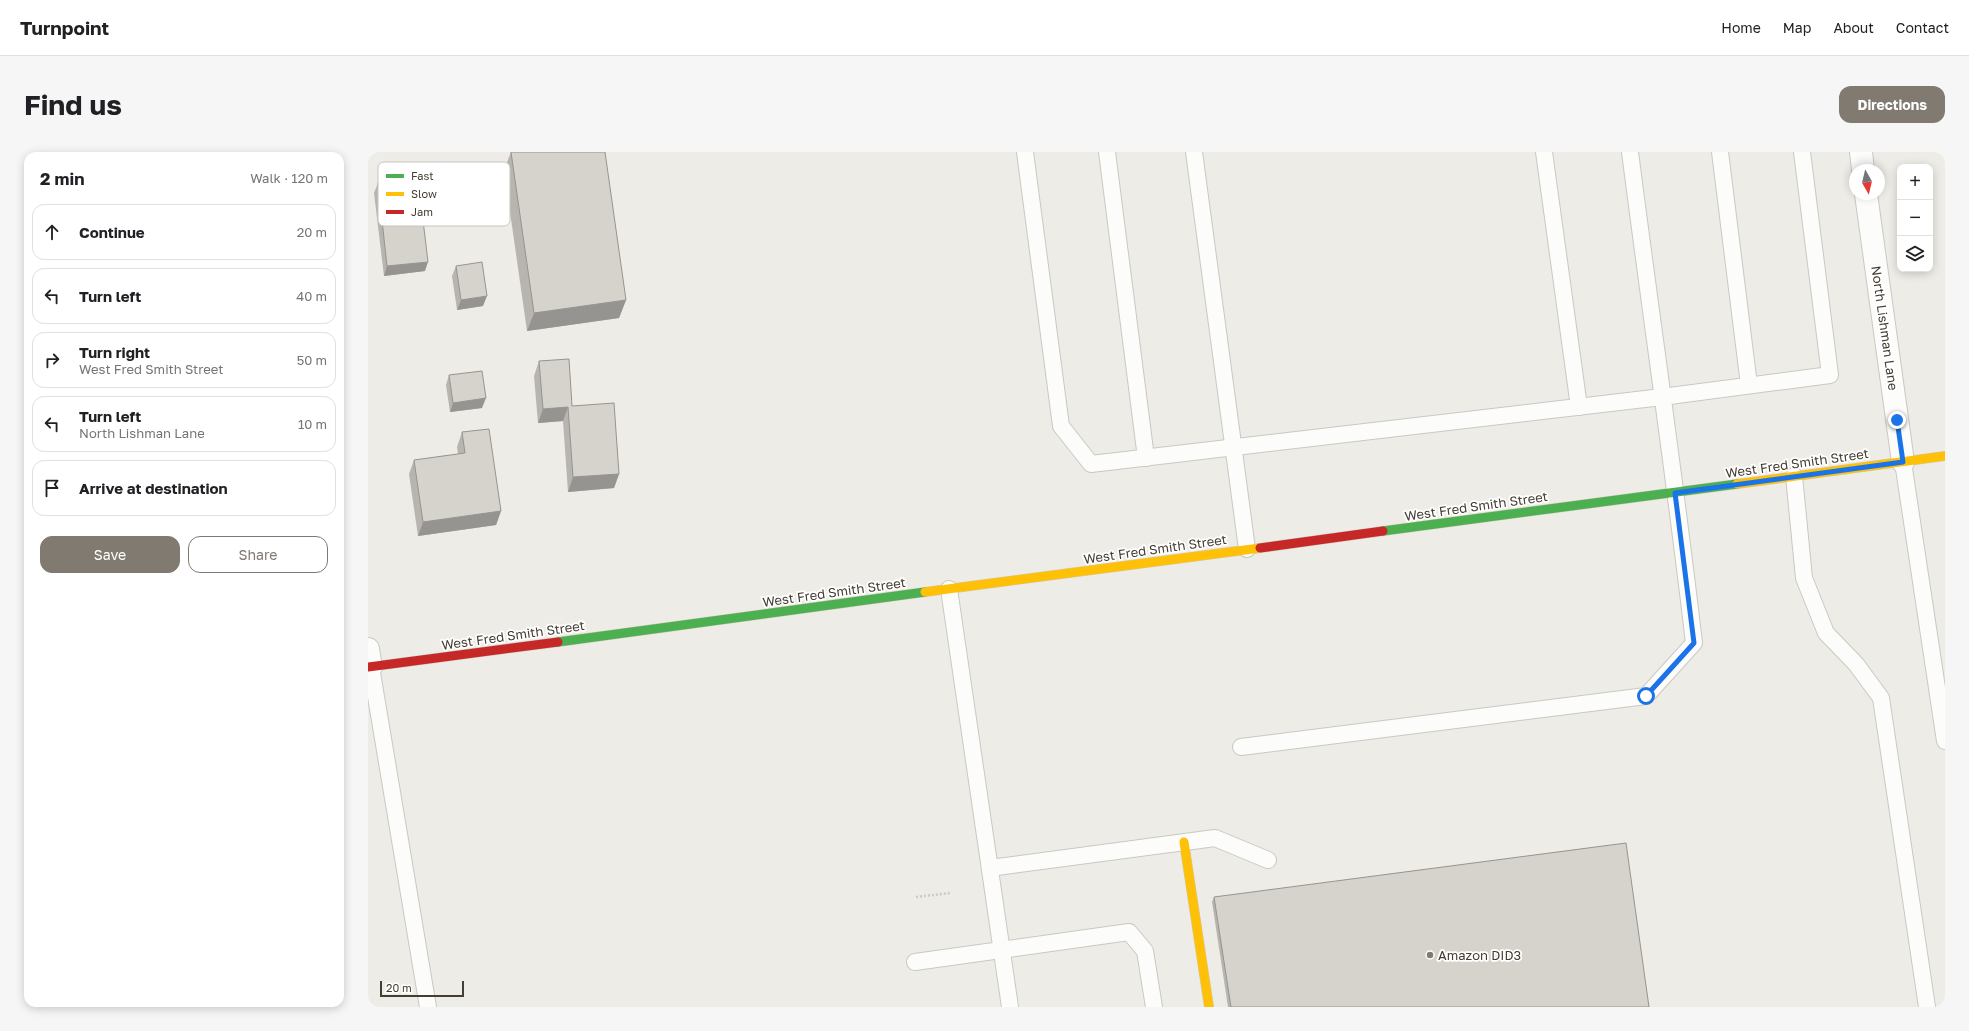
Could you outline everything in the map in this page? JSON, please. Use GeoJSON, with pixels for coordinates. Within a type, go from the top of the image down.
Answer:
{"type":"FeatureCollection","features":[{"type":"Feature","properties":{"kind":"street"},"geometry":{"type":"LineString","coordinates":[[1861,152],[1862,164]]}},
{"type":"Feature","properties":{"kind":"street","name":"North Lishman Lane"},"geometry":{"type":"LineString","coordinates":[[1867,200],[1903,462]]}},
{"type":"Feature","properties":{"kind":"street","name":"West Fred Smith Street"},"geometry":{"type":"LineString","coordinates":[[369,661],[949,589],[1945,456]]}},
{"type":"Feature","properties":{"kind":"street"},"geometry":{"type":"LineString","coordinates":[[1184,842],[1209,1007]]}},
{"type":"Feature","properties":{"kind":"lane"},"geometry":{"type":"LineString","coordinates":[[1025,152],[1061,426],[1091,464],[1579,407],[1830,375],[1802,152]]}},
{"type":"Feature","properties":{"kind":"lane"},"geometry":{"type":"LineString","coordinates":[[1107,152],[1146,458]]}},
{"type":"Feature","properties":{"kind":"lane"},"geometry":{"type":"LineString","coordinates":[[1194,152],[1247,550]]}},
{"type":"Feature","properties":{"kind":"lane"},"geometry":{"type":"LineString","coordinates":[[1544,152],[1579,407]]}},
{"type":"Feature","properties":{"kind":"lane"},"geometry":{"type":"LineString","coordinates":[[1241,747],[1646,696],[1694,643],[1630,152]]}},
{"type":"Feature","properties":{"kind":"lane"},"geometry":{"type":"LineString","coordinates":[[1720,152],[1749,385]]}},
{"type":"Feature","properties":{"kind":"lane"},"geometry":{"type":"LineString","coordinates":[[1903,462],[1945,741]]}},
{"type":"Feature","properties":{"kind":"lane"},"geometry":{"type":"LineString","coordinates":[[1794,476],[1804,578],[1826,633],[1856,664],[1881,698],[1927,1007]]}},
{"type":"Feature","properties":{"kind":"lane"},"geometry":{"type":"LineString","coordinates":[[949,589],[1010,1007]]}},
{"type":"Feature","properties":{"kind":"lane"},"geometry":{"type":"LineString","coordinates":[[369,661],[428,1007]]}},
{"type":"Feature","properties":{"kind":"lane"},"geometry":{"type":"LineString","coordinates":[[990,868],[1215,838],[1268,860]]}},
{"type":"Feature","properties":{"kind":"lane"},"geometry":{"type":"LineString","coordinates":[[915,962],[1002,948],[1129,932],[1145,951],[1154,1007]]}},
{"type":"Feature","properties":{"kind":"path"},"geometry":{"type":"LineString","coordinates":[[916,897],[950,892]]}},
{"type":"Feature","properties":{"kind":"building"},"geometry":{"type":"Polygon","coordinates":[[[511,152],[605,152],[626,300],[534,313],[511,152]]]}},
{"type":"Feature","properties":{"kind":"building"},"geometry":{"type":"Polygon","coordinates":[[[383,226],[424,226],[428,262],[387,266],[383,226]]]}},
{"type":"Feature","properties":{"kind":"building"},"geometry":{"type":"Polygon","coordinates":[[[482,262],[487,296],[461,300],[456,266],[482,262]]]}},
{"type":"Feature","properties":{"kind":"building"},"geometry":{"type":"Polygon","coordinates":[[[569,359],[572,406],[614,403],[619,474],[573,477],[568,407],[543,409],[539,361],[569,359]]]}},
{"type":"Feature","properties":{"kind":"building"},"geometry":{"type":"Polygon","coordinates":[[[482,371],[486,398],[453,403],[449,375],[482,371]]]}},
{"type":"Feature","properties":{"kind":"building"},"geometry":{"type":"Polygon","coordinates":[[[489,429],[501,511],[423,522],[414,460],[465,453],[462,432],[489,429]]]}},
{"type":"Feature","properties":{"kind":"building","name":"Amazon DID3"},"geometry":{"type":"Polygon","coordinates":[[[1626,843],[1649,1007],[1231,1007],[1214,897],[1626,843]]]}},
{"type":"Feature","properties":{"kind":"traffic: fast"},"geometry":{"type":"LineString","coordinates":[[1383,531],[1737,484]]}},
{"type":"Feature","properties":{"kind":"traffic: fast"},"geometry":{"type":"LineString","coordinates":[[558,642],[925,592]]}},
{"type":"Feature","properties":{"kind":"traffic: slow"},"geometry":{"type":"LineString","coordinates":[[1737,484],[1945,456]]}},
{"type":"Feature","properties":{"kind":"traffic: slow"},"geometry":{"type":"LineString","coordinates":[[925,592],[1260,548]]}},
{"type":"Feature","properties":{"kind":"traffic: slow"},"geometry":{"type":"LineString","coordinates":[[1184,842],[1209,1007]]}},
{"type":"Feature","properties":{"kind":"traffic: jam"},"geometry":{"type":"LineString","coordinates":[[1260,548],[1383,531]]}},
{"type":"Feature","properties":{"kind":"traffic: jam"},"geometry":{"type":"LineString","coordinates":[[368,667],[558,642]]}},
{"type":"Feature","properties":{"kind":"place","name":"Amazon DID3"},"geometry":{"type":"Point","coordinates":[1430,955]}},
{"type":"Feature","properties":{"kind":"route"},"geometry":{"type":"LineString","coordinates":[[1646,696],[1694,643],[1681,526],[1675,493],[1903,462],[1897,420]]}}]}
